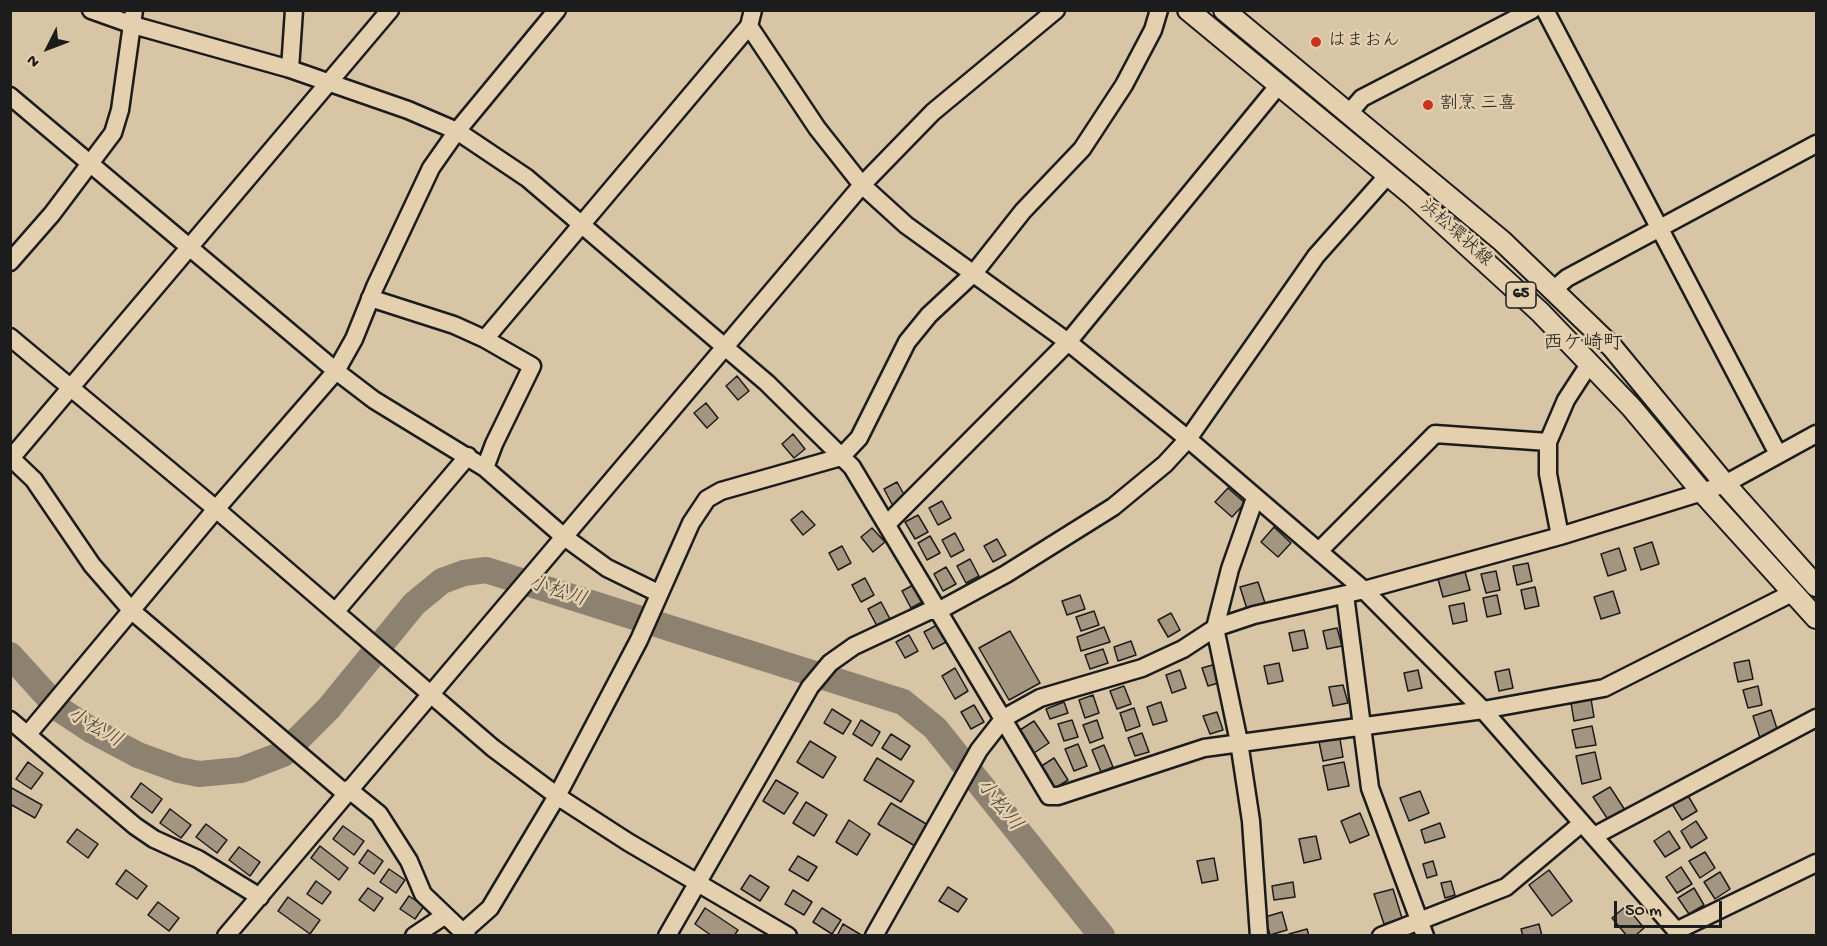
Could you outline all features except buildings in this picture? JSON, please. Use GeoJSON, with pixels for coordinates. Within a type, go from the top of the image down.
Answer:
{"type":"FeatureCollection","features":[{"type":"Feature","properties":{"kind":"main road","name":"浜松環状線"},"geometry":{"type":"LineString","coordinates":[[1188,10],[1388,174],[1540,312],[1632,408],[1702,492],[1816,618]]}},
{"type":"Feature","properties":{"kind":"main road","name":"浜松環状線"},"geometry":{"type":"LineString","coordinates":[[1224,10],[1502,241],[1612,347],[1725,484],[1816,586]]}},
{"type":"Feature","properties":{"kind":"street"},"geometry":{"type":"LineString","coordinates":[[91,10],[133,18],[408,110],[486,149],[527,178],[767,383],[852,467],[1049,796],[1058,796],[1204,748],[1483,710],[1604,688],[1794,592]]}},
{"type":"Feature","properties":{"kind":"street"},"geometry":{"type":"LineString","coordinates":[[290,69],[294,10]]}},
{"type":"Feature","properties":{"kind":"street"},"geometry":{"type":"LineString","coordinates":[[390,10],[191,249],[11,457],[41,488],[98,573],[132,611],[302,755],[379,814],[394,833],[423,894],[465,934],[490,908],[557,796],[642,633],[692,523],[706,499],[722,491],[841,457],[859,438],[907,342],[930,315],[974,273],[1023,211],[1082,149],[1112,106],[1153,30],[1159,10]]}},
{"type":"Feature","properties":{"kind":"street"},"geometry":{"type":"LineString","coordinates":[[28,734],[216,509],[336,371],[354,339],[415,198],[431,168],[456,132],[557,10]]}},
{"type":"Feature","properties":{"kind":"street"},"geometry":{"type":"LineString","coordinates":[[226,936],[723,345],[862,185],[933,112],[1056,10]]}},
{"type":"Feature","properties":{"kind":"street"},"geometry":{"type":"LineString","coordinates":[[1349,113],[1362,98],[1532,10]]}},
{"type":"Feature","properties":{"kind":"street"},"geometry":{"type":"LineString","coordinates":[[1545,10],[1660,228],[1717,342],[1778,454]]}},
{"type":"Feature","properties":{"kind":"street"},"geometry":{"type":"LineString","coordinates":[[10,262],[92,163],[113,133],[120,110],[133,18]]}},
{"type":"Feature","properties":{"kind":"street"},"geometry":{"type":"LineString","coordinates":[[485,339],[582,225],[751,18],[817,128],[862,185],[906,225],[1068,342],[1188,439],[1364,590],[1483,710],[1680,933],[1816,863]]}},
{"type":"Feature","properties":{"kind":"street"},"geometry":{"type":"LineString","coordinates":[[887,524],[1068,342],[1278,86]]}},
{"type":"Feature","properties":{"kind":"street"},"geometry":{"type":"LineString","coordinates":[[10,96],[336,371],[374,400],[485,468],[563,536],[607,568],[656,599]]}},
{"type":"Feature","properties":{"kind":"street"},"geometry":{"type":"LineString","coordinates":[[1553,290],[1567,278],[1816,144]]}},
{"type":"Feature","properties":{"kind":"street"},"geometry":{"type":"LineString","coordinates":[[667,936],[810,687],[830,663],[854,646],[929,611],[938,611],[1005,574],[1113,507],[1165,464],[1188,439],[1316,256],[1388,174]]}},
{"type":"Feature","properties":{"kind":"street"},"geometry":{"type":"LineString","coordinates":[[370,298],[454,325],[485,339],[532,366],[494,444],[485,468]]}},
{"type":"Feature","properties":{"kind":"street"},"geometry":{"type":"LineString","coordinates":[[10,337],[336,611],[493,748],[557,796],[698,884],[788,936]]}},
{"type":"Feature","properties":{"kind":"street"},"geometry":{"type":"LineString","coordinates":[[1560,536],[1548,474],[1548,442],[1566,400],[1590,363]]}},
{"type":"Feature","properties":{"kind":"street"},"geometry":{"type":"LineString","coordinates":[[1319,551],[1435,434],[1548,442]]}},
{"type":"Feature","properties":{"kind":"street"},"geometry":{"type":"LineString","coordinates":[[874,936],[979,750],[1004,718],[1040,698],[1143,668],[1183,649],[1215,628],[1254,615],[1364,590],[1560,536],[1702,492],[1725,484],[1816,434]]}},
{"type":"Feature","properties":{"kind":"street"},"geometry":{"type":"LineString","coordinates":[[336,611],[468,456]]}},
{"type":"Feature","properties":{"kind":"street"},"geometry":{"type":"LineString","coordinates":[[1256,498],[1230,569],[1215,628],[1239,742],[1251,821],[1259,936]]}},
{"type":"Feature","properties":{"kind":"street"},"geometry":{"type":"LineString","coordinates":[[1345,595],[1370,789],[1423,928]]}},
{"type":"Feature","properties":{"kind":"street"},"geometry":{"type":"LineString","coordinates":[[1594,836],[1816,718]]}},
{"type":"Feature","properties":{"kind":"street"},"geometry":{"type":"LineString","coordinates":[[10,720],[135,826],[154,839],[198,859],[260,897]]}},
{"type":"Feature","properties":{"kind":"street"},"geometry":{"type":"LineString","coordinates":[[1381,936],[1423,928],[1506,887],[1582,823]]}},
{"type":"Feature","properties":{"kind":"street"},"geometry":{"type":"LineString","coordinates":[[414,936],[444,916]]}},
{"type":"Feature","properties":{"kind":"waterway","name":"小松川"},"geometry":{"type":"LineString","coordinates":[[10,655],[59,709],[91,730],[138,755],[179,770],[199,774],[241,770],[283,754],[329,708],[414,604],[442,581],[464,573],[486,570],[903,702],[935,728],[1102,936]]}},
{"type":"Feature","properties":{"kind":"place","name":"はまおん"},"geometry":{"type":"Point","coordinates":[1316,42]}},
{"type":"Feature","properties":{"kind":"place","name":"割烹 三喜"},"geometry":{"type":"Point","coordinates":[1428,105]}},
{"type":"Feature","properties":{"kind":"district","name":"西ケ崎町"},"geometry":{"type":"Point","coordinates":[1583,345]}}]}
